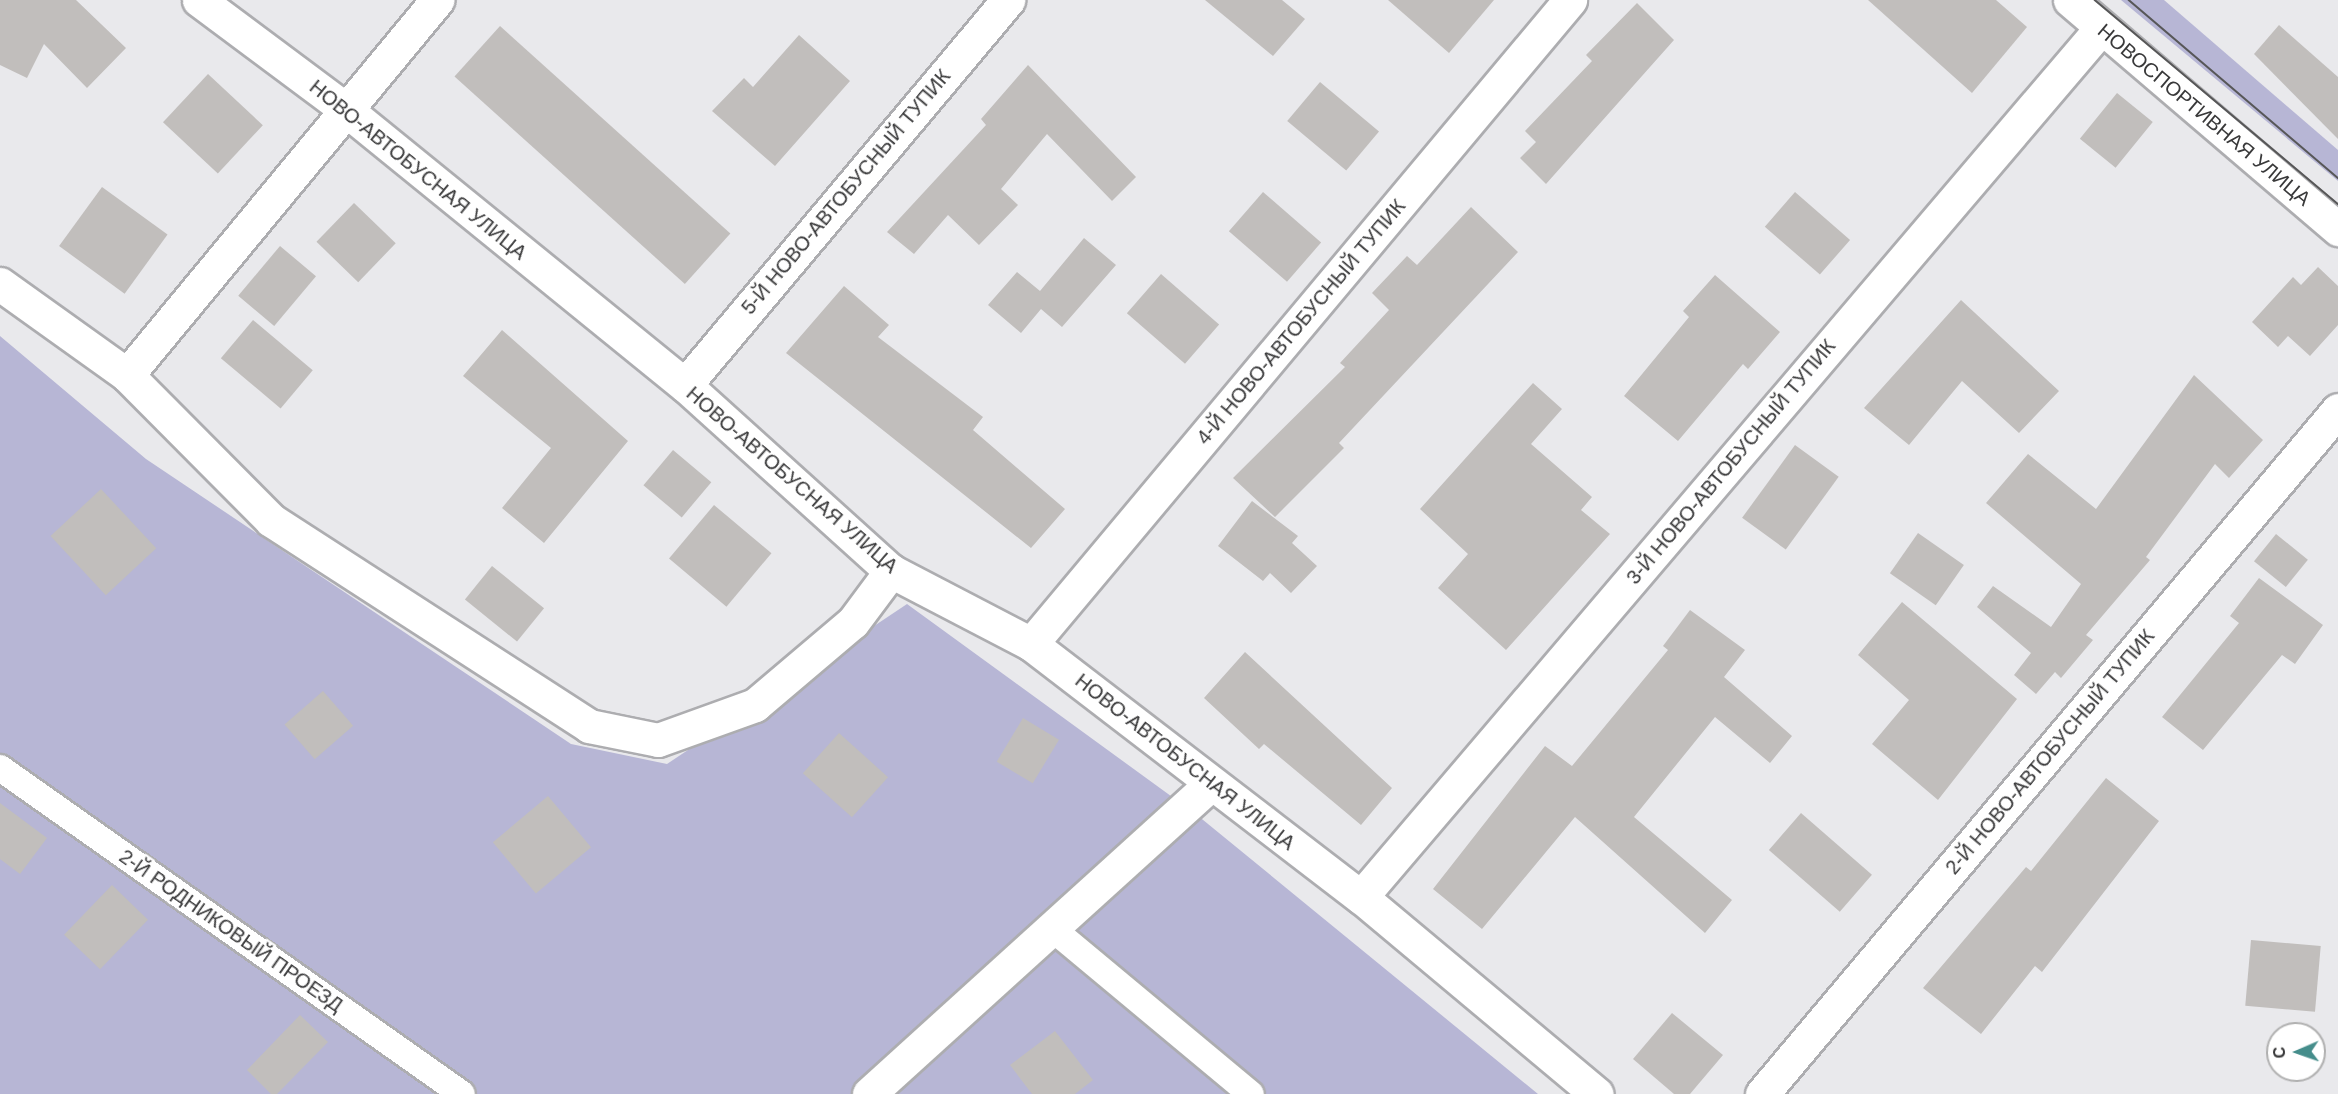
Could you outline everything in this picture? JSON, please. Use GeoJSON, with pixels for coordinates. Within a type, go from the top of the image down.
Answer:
{"type":"FeatureCollection","features":[{"type":"Feature","properties":{"kind":"street","name":"НОВО-АВТОБУСНАЯ УЛИЦА"},"geometry":{"type":"LineString","coordinates":[[199,0],[345,109],[685,385],[891,571],[1031,644],[1211,784],[1362,897],[1597,1094]]}},
{"type":"Feature","properties":{"kind":"street"},"geometry":{"type":"LineString","coordinates":[[127,375],[437,0]]}},
{"type":"Feature","properties":{"kind":"street","name":"5-Й НОВО-АВТОБУСНЫЙ ТУПИК"},"geometry":{"type":"LineString","coordinates":[[685,385],[1008,0]]}},
{"type":"Feature","properties":{"kind":"street","name":"4-Й НОВО-АВТОБУСНЫЙ ТУПИК"},"geometry":{"type":"LineString","coordinates":[[1031,644],[1570,0]]}},
{"type":"Feature","properties":{"kind":"street","name":"НОВОСПОРТИВНАЯ УЛИЦА"},"geometry":{"type":"LineString","coordinates":[[2070,0],[2338,229]]}},
{"type":"Feature","properties":{"kind":"street","name":"3-Й НОВО-АВТОБУСНЫЙ ТУПИК"},"geometry":{"type":"LineString","coordinates":[[1362,897],[2101,28]]}},
{"type":"Feature","properties":{"kind":"street"},"geometry":{"type":"LineString","coordinates":[[0,284],[127,375],[271,519],[589,726],[658,740],[755,705],[853,622],[891,571]]}},
{"type":"Feature","properties":{"kind":"street","name":"2-Й НОВО-АВТОБУСНЫЙ ТУПИК"},"geometry":{"type":"LineString","coordinates":[[1762,1094],[2338,410]]}},
{"type":"Feature","properties":{"kind":"street"},"geometry":{"type":"LineString","coordinates":[[869,1094],[1054,930],[1211,784]]}},
{"type":"Feature","properties":{"kind":"lane","name":"2-Й РОДНИКОВЫЙ ПРОЕЗД"},"geometry":{"type":"LineString","coordinates":[[0,768],[462,1094]]}},
{"type":"Feature","properties":{"kind":"lane"},"geometry":{"type":"LineString","coordinates":[[1054,930],[1251,1094]]}},
{"type":"Feature","properties":{"kind":"shaded area"},"geometry":{"type":"Polygon","coordinates":[[[2121,0],[2164,0],[2338,150],[2338,181],[2121,0]]]}},
{"type":"Feature","properties":{"kind":"shaded area"},"geometry":{"type":"Polygon","coordinates":[[[0,336],[146,459],[571,744],[667,764],[907,604],[1197,815],[1538,1094],[0,1094],[0,336]]]}},
{"type":"Feature","properties":{"kind":"building"},"geometry":{"type":"Polygon","coordinates":[[[0,0],[76,0],[126,48],[87,88],[44,44],[27,78],[0,65],[0,0]]]}},
{"type":"Feature","properties":{"kind":"building"},"geometry":{"type":"Polygon","coordinates":[[[1205,0],[1282,0],[1305,19],[1273,56],[1205,0]]]}},
{"type":"Feature","properties":{"kind":"building"},"geometry":{"type":"Polygon","coordinates":[[[1388,0],[1494,0],[1449,53],[1388,0]]]}},
{"type":"Feature","properties":{"kind":"building"},"geometry":{"type":"Polygon","coordinates":[[[1868,0],[1996,0],[2027,27],[1972,93],[1868,0]]]}},
{"type":"Feature","properties":{"kind":"building"},"geometry":{"type":"Polygon","coordinates":[[[1637,3],[1674,40],[1546,184],[1520,158],[1536,142],[1525,131],[1592,61],[1586,55],[1637,3]]]}},
{"type":"Feature","properties":{"kind":"building"},"geometry":{"type":"Polygon","coordinates":[[[2279,25],[2338,77],[2338,139],[2254,54],[2279,25]]]}},
{"type":"Feature","properties":{"kind":"building"},"geometry":{"type":"Polygon","coordinates":[[[500,26],[730,233],[685,284],[454,77],[500,26]]]}},
{"type":"Feature","properties":{"kind":"building"},"geometry":{"type":"Polygon","coordinates":[[[799,35],[850,81],[775,166],[712,111],[744,78],[753,87],[799,35]]]}},
{"type":"Feature","properties":{"kind":"building"},"geometry":{"type":"Polygon","coordinates":[[[1028,65],[1136,177],[1112,201],[1047,134],[1001,189],[1018,205],[979,245],[948,215],[914,254],[887,232],[986,125],[981,119],[1028,65]]]}},
{"type":"Feature","properties":{"kind":"building"},"geometry":{"type":"Polygon","coordinates":[[[208,74],[263,125],[218,173],[163,122],[208,74]]]}},
{"type":"Feature","properties":{"kind":"building"},"geometry":{"type":"Polygon","coordinates":[[[1320,82],[1379,131],[1346,171],[1287,121],[1320,82]]]}},
{"type":"Feature","properties":{"kind":"building"},"geometry":{"type":"Polygon","coordinates":[[[2117,93],[2153,122],[2116,168],[2080,139],[2117,93]]]}},
{"type":"Feature","properties":{"kind":"building"},"geometry":{"type":"Polygon","coordinates":[[[102,187],[168,235],[125,294],[59,246],[102,187]]]}},
{"type":"Feature","properties":{"kind":"building"},"geometry":{"type":"Polygon","coordinates":[[[1263,192],[1321,243],[1287,282],[1229,231],[1263,192]]]}},
{"type":"Feature","properties":{"kind":"building"},"geometry":{"type":"Polygon","coordinates":[[[1795,192],[1850,240],[1820,275],[1765,227],[1795,192]]]}},
{"type":"Feature","properties":{"kind":"building"},"geometry":{"type":"Polygon","coordinates":[[[354,203],[396,243],[358,282],[316,242],[354,203]]]}},
{"type":"Feature","properties":{"kind":"building"},"geometry":{"type":"Polygon","coordinates":[[[1471,207],[1518,252],[1339,443],[1344,448],[1275,517],[1233,478],[1345,367],[1340,363],[1389,310],[1372,293],[1407,256],[1417,265],[1471,207]]]}},
{"type":"Feature","properties":{"kind":"building"},"geometry":{"type":"Polygon","coordinates":[[[1084,238],[1116,265],[1062,327],[1041,309],[1021,333],[988,305],[1017,272],[1040,291],[1084,238]]]}},
{"type":"Feature","properties":{"kind":"building"},"geometry":{"type":"Polygon","coordinates":[[[280,246],[316,276],[274,326],[238,296],[280,246]]]}},
{"type":"Feature","properties":{"kind":"building"},"geometry":{"type":"Polygon","coordinates":[[[2318,267],[2338,286],[2338,325],[2310,356],[2288,336],[2278,347],[2252,322],[2293,277],[2301,285],[2318,267]]]}},
{"type":"Feature","properties":{"kind":"building"},"geometry":{"type":"Polygon","coordinates":[[[1161,274],[1219,325],[1185,364],[1127,313],[1161,274]]]}},
{"type":"Feature","properties":{"kind":"building"},"geometry":{"type":"Polygon","coordinates":[[[1715,275],[1780,332],[1748,369],[1743,364],[1678,441],[1624,396],[1689,317],[1683,311],[1715,275]]]}},
{"type":"Feature","properties":{"kind":"building"},"geometry":{"type":"Polygon","coordinates":[[[844,286],[889,325],[878,337],[983,417],[973,430],[1065,509],[1031,548],[786,353],[844,286]]]}},
{"type":"Feature","properties":{"kind":"building"},"geometry":{"type":"Polygon","coordinates":[[[1961,300],[2059,391],[2019,433],[1962,381],[1909,445],[1864,408],[1961,300]]]}},
{"type":"Feature","properties":{"kind":"building"},"geometry":{"type":"Polygon","coordinates":[[[253,320],[313,370],[281,408],[221,358],[253,320]]]}},
{"type":"Feature","properties":{"kind":"building"},"geometry":{"type":"Polygon","coordinates":[[[502,330],[628,441],[544,543],[502,508],[551,448],[463,376],[502,330]]]}},
{"type":"Feature","properties":{"kind":"building"},"geometry":{"type":"Polygon","coordinates":[[[2194,375],[2263,440],[2229,478],[2215,464],[2146,557],[2150,560],[2086,635],[2093,640],[2061,678],[2055,672],[2036,694],[2014,675],[2031,653],[1977,607],[1993,586],[2051,627],[2081,584],[1986,503],[2028,454],[2096,509],[2194,375]]]}},
{"type":"Feature","properties":{"kind":"building"},"geometry":{"type":"Polygon","coordinates":[[[1533,383],[1562,409],[1531,444],[1592,497],[1581,510],[1610,534],[1506,650],[1438,588],[1468,554],[1420,509],[1533,383]]]}},
{"type":"Feature","properties":{"kind":"building"},"geometry":{"type":"Polygon","coordinates":[[[1795,445],[1839,477],[1786,550],[1742,518],[1795,445]]]}},
{"type":"Feature","properties":{"kind":"building"},"geometry":{"type":"Polygon","coordinates":[[[673,450],[711,482],[682,517],[643,485],[673,450]]]}},
{"type":"Feature","properties":{"kind":"building"},"geometry":{"type":"Polygon","coordinates":[[[101,489],[156,548],[106,595],[51,536],[101,489]]]}},
{"type":"Feature","properties":{"kind":"building"},"geometry":{"type":"Polygon","coordinates":[[[1252,501],[1298,536],[1292,543],[1317,566],[1291,593],[1270,573],[1263,581],[1218,546],[1252,501]]]}},
{"type":"Feature","properties":{"kind":"building"},"geometry":{"type":"Polygon","coordinates":[[[714,505],[771,553],[726,607],[669,559],[714,505]]]}},
{"type":"Feature","properties":{"kind":"building"},"geometry":{"type":"Polygon","coordinates":[[[1918,533],[1964,565],[1936,605],[1890,573],[1918,533]]]}},
{"type":"Feature","properties":{"kind":"building"},"geometry":{"type":"Polygon","coordinates":[[[2276,534],[2308,560],[2286,587],[2254,561],[2276,534]]]}},
{"type":"Feature","properties":{"kind":"building"},"geometry":{"type":"Polygon","coordinates":[[[492,566],[544,608],[517,642],[465,599],[492,566]]]}},
{"type":"Feature","properties":{"kind":"building"},"geometry":{"type":"Polygon","coordinates":[[[2259,578],[2323,625],[2295,664],[2282,655],[2203,750],[2162,717],[2239,623],[2230,616],[2259,578]]]}},
{"type":"Feature","properties":{"kind":"building"},"geometry":{"type":"Polygon","coordinates":[[[1902,602],[2017,699],[1938,800],[1872,744],[1909,700],[1858,655],[1902,602]]]}},
{"type":"Feature","properties":{"kind":"building"},"geometry":{"type":"Polygon","coordinates":[[[1690,610],[1745,650],[1724,677],[1792,736],[1770,763],[1715,717],[1634,817],[1732,900],[1705,933],[1575,817],[1482,929],[1433,889],[1545,746],[1572,766],[1668,650],[1663,646],[1690,610]]]}},
{"type":"Feature","properties":{"kind":"building"},"geometry":{"type":"Polygon","coordinates":[[[1245,652],[1392,788],[1361,825],[1264,744],[1259,749],[1204,698],[1245,652]]]}},
{"type":"Feature","properties":{"kind":"building"},"geometry":{"type":"Polygon","coordinates":[[[323,691],[353,726],[315,759],[285,724],[323,691]]]}},
{"type":"Feature","properties":{"kind":"building"},"geometry":{"type":"Polygon","coordinates":[[[1023,718],[1059,740],[1033,783],[997,762],[1023,718]]]}},
{"type":"Feature","properties":{"kind":"building"},"geometry":{"type":"Polygon","coordinates":[[[839,733],[888,777],[852,817],[803,773],[839,733]]]}},
{"type":"Feature","properties":{"kind":"building"},"geometry":{"type":"Polygon","coordinates":[[[2106,778],[2159,821],[2042,972],[2035,966],[1981,1034],[1923,988],[2026,867],[2031,871],[2106,778]]]}},
{"type":"Feature","properties":{"kind":"building"},"geometry":{"type":"Polygon","coordinates":[[[548,796],[591,847],[536,894],[493,842],[548,796]]]}},
{"type":"Feature","properties":{"kind":"building"},"geometry":{"type":"Polygon","coordinates":[[[0,803],[47,838],[20,874],[0,859],[0,803]]]}},
{"type":"Feature","properties":{"kind":"building"},"geometry":{"type":"Polygon","coordinates":[[[1801,813],[1872,875],[1840,912],[1769,850],[1801,813]]]}},
{"type":"Feature","properties":{"kind":"building"},"geometry":{"type":"Polygon","coordinates":[[[112,885],[148,920],[100,969],[64,935],[112,885]]]}},
{"type":"Feature","properties":{"kind":"building"},"geometry":{"type":"Polygon","coordinates":[[[2251,940],[2321,946],[2315,1012],[2245,1006],[2251,940]]]}},
{"type":"Feature","properties":{"kind":"building"},"geometry":{"type":"Polygon","coordinates":[[[1672,1013],[1723,1055],[1690,1094],[1674,1094],[1633,1059],[1672,1013]]]}},
{"type":"Feature","properties":{"kind":"building"},"geometry":{"type":"Polygon","coordinates":[[[300,1015],[328,1042],[277,1094],[271,1094],[247,1070],[300,1015]]]}},
{"type":"Feature","properties":{"kind":"building"},"geometry":{"type":"Polygon","coordinates":[[[1055,1031],[1093,1080],[1075,1094],[1032,1094],[1010,1065],[1055,1031]]]}},
{"type":"Feature","properties":{"kind":"tram line"},"geometry":{"type":"LineString","coordinates":[[2095,0],[2338,204]]}},
{"type":"Feature","properties":{"kind":"tram line"},"geometry":{"type":"LineString","coordinates":[[2129,0],[2338,178]]}}]}
